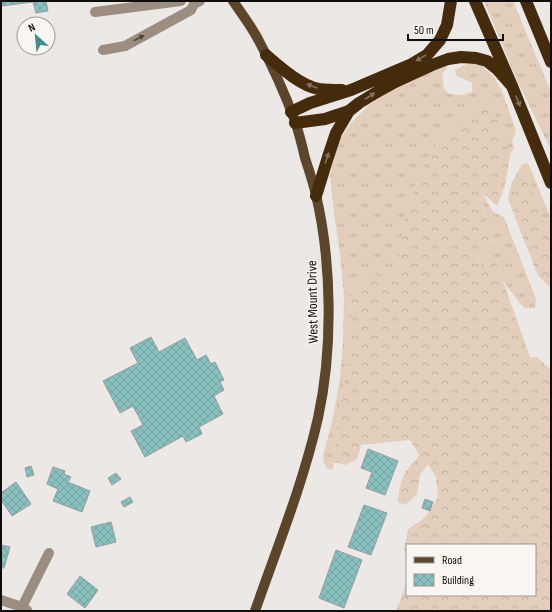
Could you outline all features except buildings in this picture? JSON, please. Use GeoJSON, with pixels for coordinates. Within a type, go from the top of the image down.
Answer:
{"type":"FeatureCollection","features":[{"type":"Feature","properties":{"kind":"highway"},"geometry":{"type":"LineString","coordinates":[[293,117],[310,103],[351,90],[412,64],[427,55],[440,40],[447,25],[451,1]]}},
{"type":"Feature","properties":{"kind":"highway"},"geometry":{"type":"LineString","coordinates":[[475,1],[512,86],[551,183]]}},
{"type":"Feature","properties":{"kind":"highway"},"geometry":{"type":"LineString","coordinates":[[526,1],[551,62]]}},
{"type":"Feature","properties":{"kind":"highway"},"geometry":{"type":"LineString","coordinates":[[266,55],[286,72],[302,82],[318,89],[351,90]]}},
{"type":"Feature","properties":{"kind":"highway"},"geometry":{"type":"LineString","coordinates":[[293,117],[325,119],[349,111],[359,103],[394,82],[448,59],[461,57],[476,58],[487,61],[497,69],[512,86]]}},
{"type":"Feature","properties":{"kind":"highway"},"geometry":{"type":"LineString","coordinates":[[316,196],[336,133],[349,111]]}},
{"type":"Feature","properties":{"kind":"main road","name":"West Mount Drive"},"geometry":{"type":"LineString","coordinates":[[233,1],[266,55],[293,117],[316,196],[323,232],[327,271],[327,344],[324,380],[318,418],[295,497],[255,611]]}},
{"type":"Feature","properties":{"kind":"street"},"geometry":{"type":"LineString","coordinates":[[95,12],[181,1]]}},
{"type":"Feature","properties":{"kind":"street"},"geometry":{"type":"LineString","coordinates":[[103,50],[125,46],[191,10],[194,2]]}},
{"type":"Feature","properties":{"kind":"street"},"geometry":{"type":"LineString","coordinates":[[1,600],[25,609],[49,553]]}},
{"type":"Feature","properties":{"kind":"green space"},"geometry":{"type":"Polygon","coordinates":[[[484,1],[513,1],[551,92],[551,150],[517,80],[484,1]]]}},
{"type":"Feature","properties":{"kind":"green space"},"geometry":{"type":"Polygon","coordinates":[[[472,62],[481,65],[494,77],[502,91],[516,131],[512,141],[514,148],[510,155],[501,129],[463,117],[441,137],[421,170],[403,223],[399,268],[389,284],[381,283],[357,285],[351,290],[352,316],[347,365],[338,421],[333,462],[334,465],[332,470],[327,468],[324,464],[323,456],[332,422],[340,379],[344,297],[330,176],[334,157],[341,138],[351,123],[368,106],[387,91],[424,73],[448,66],[442,75],[444,89],[449,94],[460,95],[472,92],[472,83],[457,76],[455,70],[472,62]]]}},
{"type":"Feature","properties":{"kind":"green space"},"geometry":{"type":"Polygon","coordinates":[[[489,99],[510,155],[505,186],[497,206],[480,193],[493,248],[478,256],[479,266],[482,273],[485,262],[493,260],[497,264],[530,357],[537,357],[551,370],[551,611],[396,611],[406,585],[406,596],[536,596],[536,544],[406,544],[406,556],[404,550],[408,529],[422,520],[431,510],[438,496],[436,477],[428,464],[420,475],[417,494],[406,505],[398,502],[403,476],[419,455],[410,440],[361,445],[357,459],[346,465],[333,462],[347,365],[352,316],[351,290],[369,275],[377,275],[381,283],[389,283],[399,268],[403,223],[421,170],[441,137],[463,117],[489,99]]]}},
{"type":"Feature","properties":{"kind":"green space"},"geometry":{"type":"Polygon","coordinates":[[[528,163],[551,218],[551,242],[526,173],[519,169],[523,164],[528,163]]]}},
{"type":"Feature","properties":{"kind":"green space"},"geometry":{"type":"Polygon","coordinates":[[[519,169],[526,173],[551,242],[551,288],[538,276],[508,199],[511,185],[519,169]]]}},
{"type":"Feature","properties":{"kind":"green space"},"geometry":{"type":"Polygon","coordinates":[[[480,192],[486,199],[493,212],[504,217],[536,299],[535,308],[526,308],[522,306],[503,281],[497,264],[482,274],[478,256],[493,248],[480,192]]]}}]}
